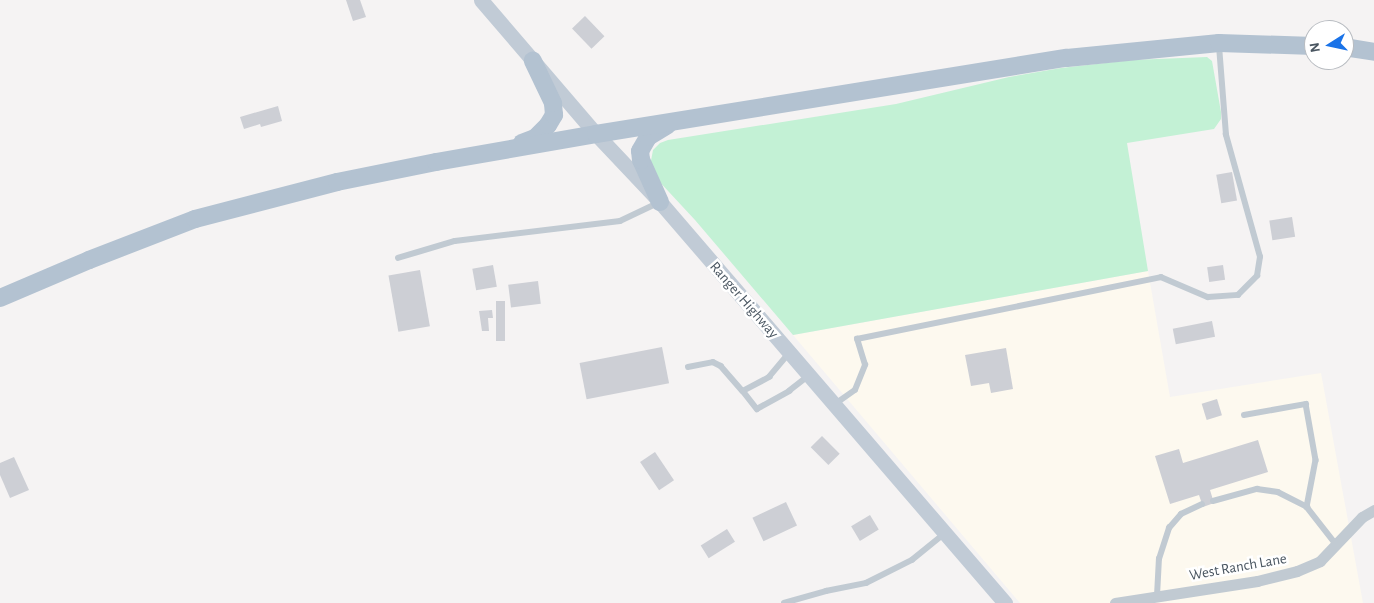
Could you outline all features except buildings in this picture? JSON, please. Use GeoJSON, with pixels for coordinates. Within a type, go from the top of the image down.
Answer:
{"type":"FeatureCollection","features":[{"type":"Feature","properties":{"kind":"main road","name":"Ranger Highway"},"geometry":{"type":"LineString","coordinates":[[481,0],[596,134],[660,202],[1005,603]]}},
{"type":"Feature","properties":{"kind":"main road"},"geometry":{"type":"LineString","coordinates":[[0,298],[98,256],[195,219],[337,182],[596,134],[1067,58],[1219,44],[1304,46]]}},
{"type":"Feature","properties":{"kind":"main road"},"geometry":{"type":"LineString","coordinates":[[1354,49],[1374,52]]}},
{"type":"Feature","properties":{"kind":"main road"},"geometry":{"type":"LineString","coordinates":[[508,149],[535,138],[548,126],[554,115],[553,102],[534,62]]}},
{"type":"Feature","properties":{"kind":"main road"},"geometry":{"type":"LineString","coordinates":[[660,202],[641,160],[640,151],[648,137],[661,128],[679,121]]}},
{"type":"Feature","properties":{"kind":"street","name":"West Ranch Lane"},"geometry":{"type":"LineString","coordinates":[[1114,603],[1257,581],[1297,571],[1320,561],[1337,546],[1362,518],[1374,510]]}},
{"type":"Feature","properties":{"kind":"lane"},"geometry":{"type":"LineString","coordinates":[[835,404],[855,390],[865,365],[857,339],[1161,277],[1208,297],[1238,295],[1257,276],[1260,257],[1226,135],[1219,44]]}},
{"type":"Feature","properties":{"kind":"lane"},"geometry":{"type":"LineString","coordinates":[[398,258],[455,241],[620,221],[660,202]]}},
{"type":"Feature","properties":{"kind":"lane"},"geometry":{"type":"LineString","coordinates":[[743,391],[769,377],[790,352]]}},
{"type":"Feature","properties":{"kind":"lane"},"geometry":{"type":"LineString","coordinates":[[688,366],[712,362],[721,366],[757,409],[789,391],[810,375]]}},
{"type":"Feature","properties":{"kind":"lane"},"geometry":{"type":"LineString","coordinates":[[1244,415],[1306,404],[1316,460],[1307,507]]}},
{"type":"Feature","properties":{"kind":"lane"},"geometry":{"type":"LineString","coordinates":[[1213,501],[1249,490],[1265,489],[1289,496],[1307,507],[1337,546]]}},
{"type":"Feature","properties":{"kind":"lane"},"geometry":{"type":"LineString","coordinates":[[1157,596],[1159,559],[1169,528],[1182,514],[1202,504]]}},
{"type":"Feature","properties":{"kind":"lane"},"geometry":{"type":"LineString","coordinates":[[784,603],[826,591],[866,583],[912,560],[945,533]]}},
{"type":"Feature","properties":{"kind":"shaded area"},"geometry":{"type":"Polygon","coordinates":[[[1148,271],[1170,397],[1321,373],[1363,603],[1020,603],[793,335],[1148,271]]]}},
{"type":"Feature","properties":{"kind":"green space"},"geometry":{"type":"Polygon","coordinates":[[[1207,57],[1212,61],[1221,112],[1221,119],[1214,129],[1127,143],[1148,271],[793,335],[695,220],[656,178],[650,166],[653,150],[660,143],[668,140],[896,104],[1009,77],[1061,68],[1132,60],[1207,57]]]}}]}
